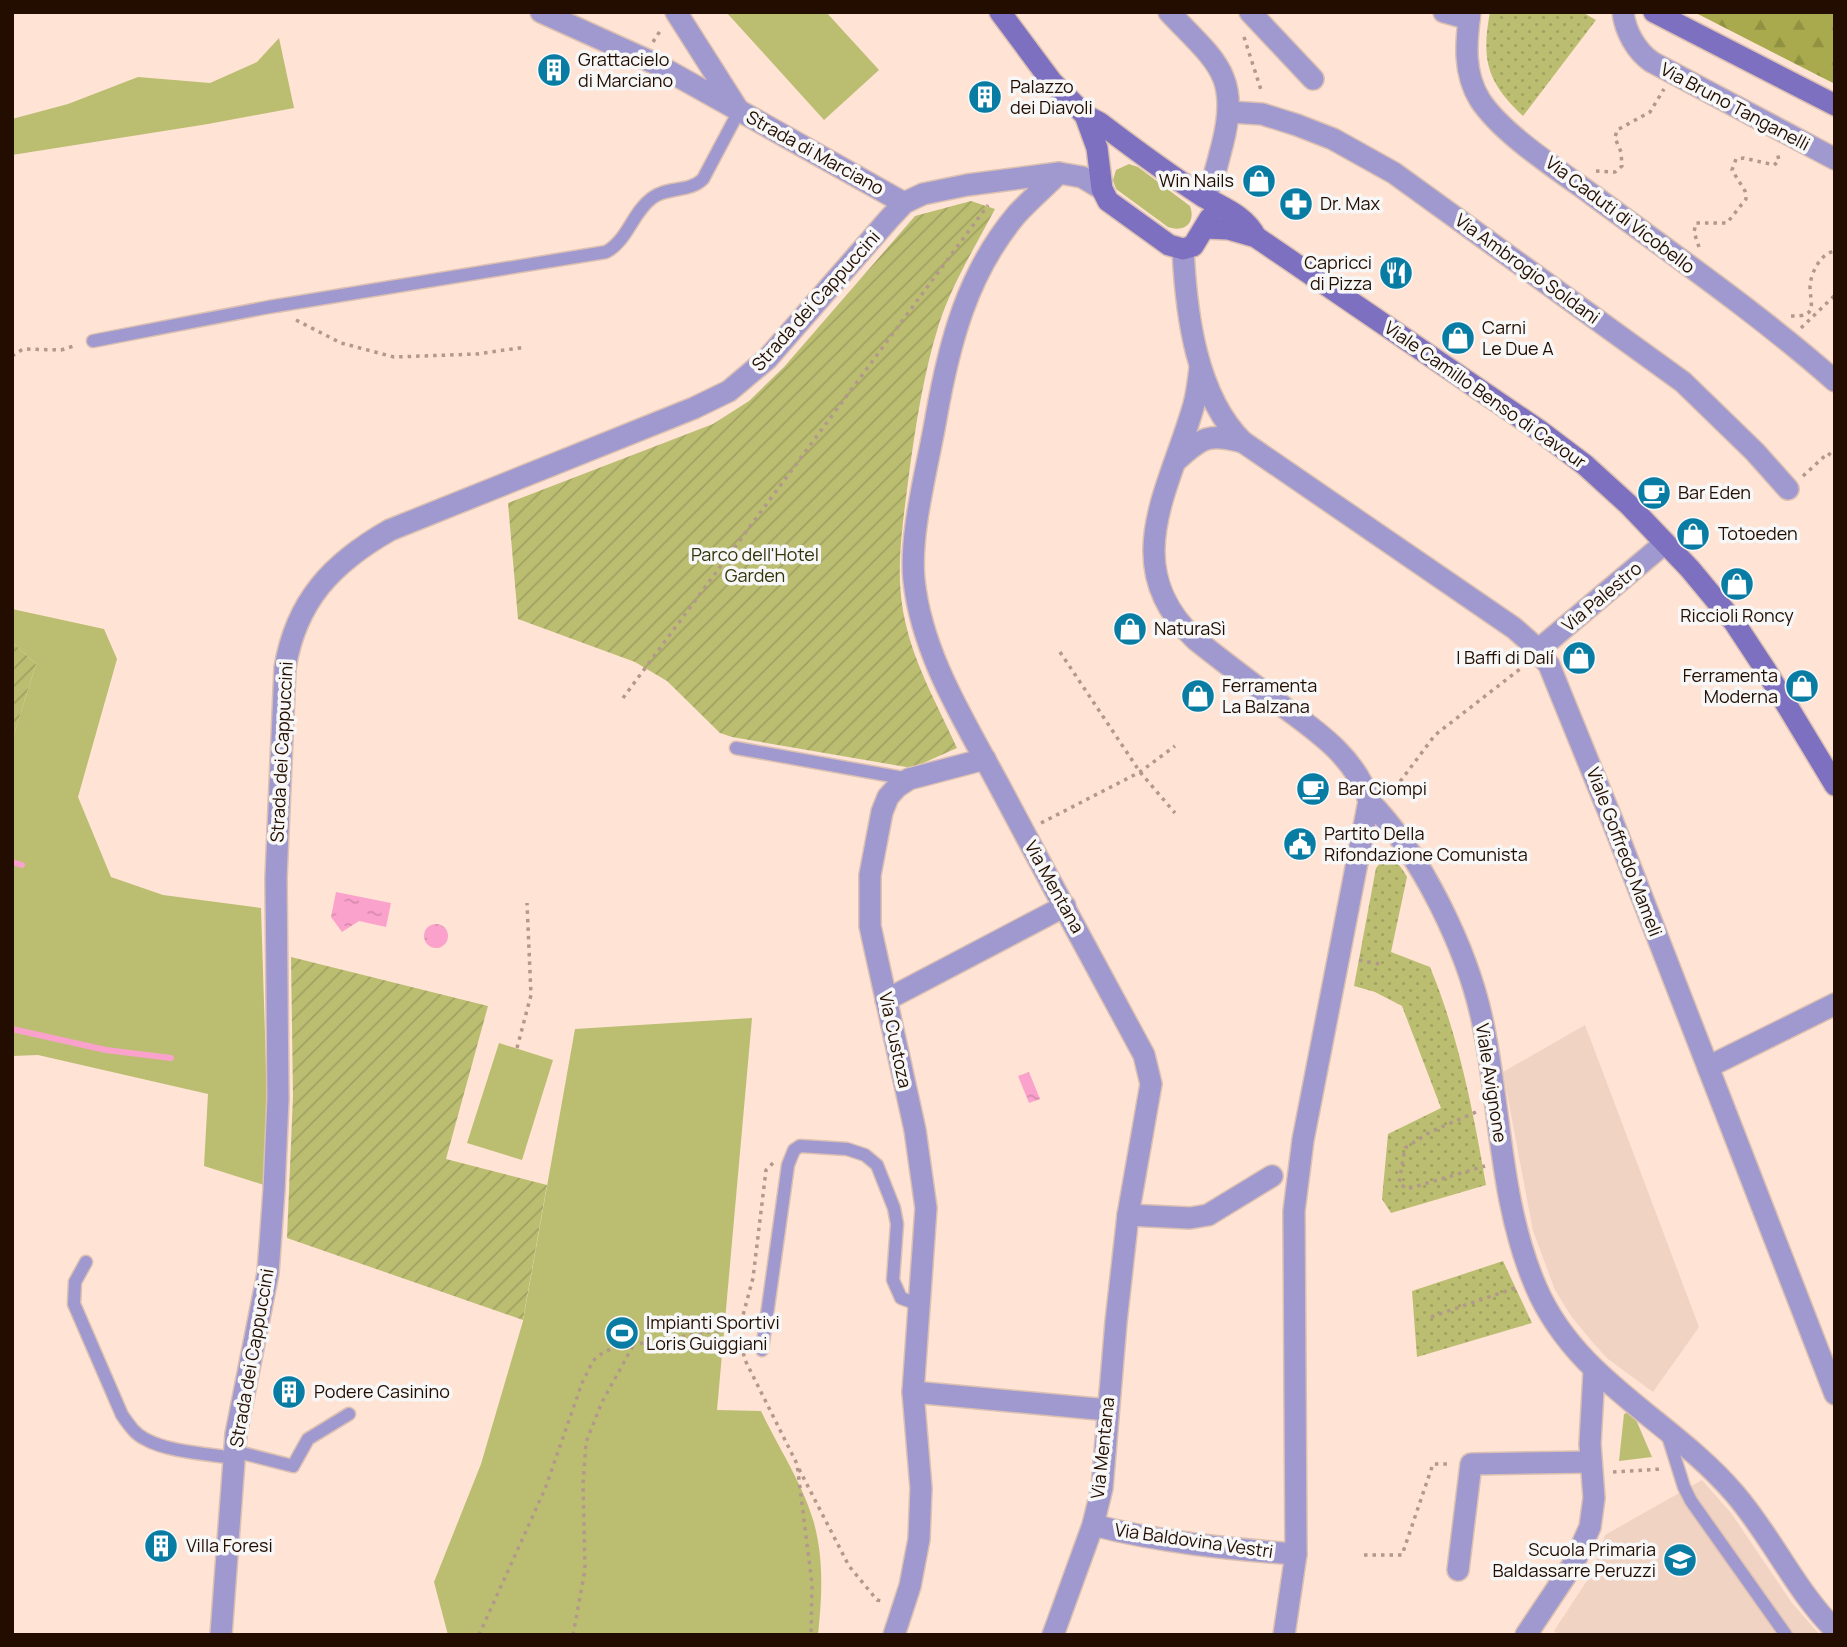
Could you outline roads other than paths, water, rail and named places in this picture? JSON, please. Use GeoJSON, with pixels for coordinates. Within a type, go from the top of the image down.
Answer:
{"type":"FeatureCollection","features":[{"type":"Feature","properties":{"kind":"main road","name":"Viale Camillo Benso di Cavour"},"geometry":{"type":"LineString","coordinates":[[1000,12],[1046,75],[1085,115],[1204,197],[1240,216],[1256,237]]}},
{"type":"Feature","properties":{"kind":"main road"},"geometry":{"type":"LineString","coordinates":[[1654,12],[1835,105]]}},
{"type":"Feature","properties":{"kind":"main road","name":"Viale Camillo Benso di Cavour"},"geometry":{"type":"LineString","coordinates":[[1085,115],[1097,148],[1101,183]]}},
{"type":"Feature","properties":{"kind":"main road"},"geometry":{"type":"LineString","coordinates":[[1139,152],[1115,157],[1101,183],[1108,201],[1165,243],[1183,249],[1194,246],[1206,228],[1211,211],[1204,197]]}},
{"type":"Feature","properties":{"kind":"main road","name":"Viale Camillo Benso di Cavour"},"geometry":{"type":"LineString","coordinates":[[1206,228],[1228,229],[1256,237],[1556,443],[1617,493],[1708,589],[1740,631],[1835,785]]}},
{"type":"Feature","properties":{"kind":"street","name":"Strada di Marciano"},"geometry":{"type":"LineString","coordinates":[[541,12],[680,77],[904,204],[923,194],[946,188],[1059,173],[1101,183]]}},
{"type":"Feature","properties":{"kind":"street"},"geometry":{"type":"LineString","coordinates":[[1169,12],[1214,60],[1226,87],[1230,108],[1211,184],[1204,197]]}},
{"type":"Feature","properties":{"kind":"street"},"geometry":{"type":"LineString","coordinates":[[1444,12],[1470,16]]}},
{"type":"Feature","properties":{"kind":"street","name":"Via Bruno Tanganelli"},"geometry":{"type":"LineString","coordinates":[[1623,12],[1630,36],[1640,52],[1652,62],[1835,159]]}},
{"type":"Feature","properties":{"kind":"street"},"geometry":{"type":"LineString","coordinates":[[1250,13],[1313,79]]}},
{"type":"Feature","properties":{"kind":"street","name":"Via Caduti di Vicobello"},"geometry":{"type":"LineString","coordinates":[[1470,16],[1467,53],[1470,77],[1480,100],[1499,122],[1560,171],[1772,328],[1835,381]]}},
{"type":"Feature","properties":{"kind":"street"},"geometry":{"type":"LineString","coordinates":[[673,19],[691,38],[739,111]]}},
{"type":"Feature","properties":{"kind":"street"},"geometry":{"type":"LineString","coordinates":[[680,77],[691,38]]}},
{"type":"Feature","properties":{"kind":"street","name":"Via Ambrogio Soldani"},"geometry":{"type":"LineString","coordinates":[[1230,108],[1277,117],[1314,131],[1394,173],[1682,382],[1755,452],[1794,484]]}},
{"type":"Feature","properties":{"kind":"street","name":"Via Mentana"},"geometry":{"type":"LineString","coordinates":[[1053,1635],[1093,1525],[1102,1488],[1128,1215],[1149,1101],[1150,1076],[1144,1055],[959,712],[931,650],[914,580],[915,539],[941,392],[954,333],[967,295],[1000,237],[1017,215],[1059,173]]}},
{"type":"Feature","properties":{"kind":"street","name":"Strada dei Cappuccini"},"geometry":{"type":"LineString","coordinates":[[221,1635],[238,1418],[268,1273],[278,1099],[275,878],[285,668],[290,644],[304,609],[318,588],[345,559],[390,530],[694,408],[741,382],[767,359],[904,204]]}},
{"type":"Feature","properties":{"kind":"street","name":"Viale Goffredo Mameli"},"geometry":{"type":"LineString","coordinates":[[1183,249],[1186,286],[1200,369],[1223,417],[1243,442],[1503,620],[1538,650],[1549,665],[1835,1394]]}},
{"type":"Feature","properties":{"kind":"street"},"geometry":{"type":"LineString","coordinates":[[1200,369],[1195,403],[1160,502],[1153,547],[1157,575],[1175,616],[1196,640],[1337,750],[1379,798],[1303,1140],[1294,1211],[1296,1554],[1284,1635]]}},
{"type":"Feature","properties":{"kind":"street","name":"Viale Goffredo Mameli"},"geometry":{"type":"LineString","coordinates":[[1176,461],[1193,445],[1208,438],[1222,437],[1243,442]]}},
{"type":"Feature","properties":{"kind":"street","name":"Via Palestro"},"geometry":{"type":"LineString","coordinates":[[1538,650],[1665,543]]}},
{"type":"Feature","properties":{"kind":"street"},"geometry":{"type":"LineString","coordinates":[[909,779],[985,759]]}},
{"type":"Feature","properties":{"kind":"street","name":"Via Custoza"},"geometry":{"type":"LineString","coordinates":[[894,1635],[910,1586],[919,1539],[920,1465],[914,1392],[926,1208],[915,1130],[868,914],[870,875],[884,804],[897,787],[909,779]]}},
{"type":"Feature","properties":{"kind":"street","name":"Viale Avignone"},"geometry":{"type":"LineString","coordinates":[[1379,798],[1459,947],[1483,1021],[1503,1157],[1522,1252],[1541,1300],[1557,1328],[1594,1371],[1665,1429],[1735,1493],[1801,1591],[1835,1630]]}},
{"type":"Feature","properties":{"kind":"street"},"geometry":{"type":"LineString","coordinates":[[886,1000],[1065,906]]}},
{"type":"Feature","properties":{"kind":"street"},"geometry":{"type":"LineString","coordinates":[[1708,1067],[1835,1004]]}},
{"type":"Feature","properties":{"kind":"street"},"geometry":{"type":"LineString","coordinates":[[1128,1215],[1190,1218],[1208,1215],[1272,1176]]}},
{"type":"Feature","properties":{"kind":"street"},"geometry":{"type":"LineString","coordinates":[[1526,1635],[1565,1578],[1584,1540],[1593,1512],[1594,1371]]}},
{"type":"Feature","properties":{"kind":"street"},"geometry":{"type":"LineString","coordinates":[[914,1392],[1108,1410]]}},
{"type":"Feature","properties":{"kind":"street"},"geometry":{"type":"LineString","coordinates":[[1458,1570],[1471,1464],[1592,1468]]}},
{"type":"Feature","properties":{"kind":"street","name":"Via Baldovina Vestri"},"geometry":{"type":"LineString","coordinates":[[1093,1525],[1238,1550],[1296,1554]]}},
{"type":"Feature","properties":{"kind":"lane"},"geometry":{"type":"LineString","coordinates":[[93,341],[269,307],[606,252],[618,244],[644,205],[658,193],[694,186],[703,179],[739,111]]}},
{"type":"Feature","properties":{"kind":"lane"},"geometry":{"type":"LineString","coordinates":[[736,748],[909,779]]}},
{"type":"Feature","properties":{"kind":"lane"},"geometry":{"type":"LineString","coordinates":[[762,1350],[788,1165],[794,1150],[805,1146],[847,1149],[874,1161],[888,1190],[895,1215],[894,1284],[901,1298],[920,1305]]}},
{"type":"Feature","properties":{"kind":"lane"},"geometry":{"type":"LineString","coordinates":[[86,1262],[75,1282],[74,1304],[122,1415],[132,1430],[152,1443],[293,1466],[308,1439],[349,1414]]}},
{"type":"Feature","properties":{"kind":"lane"},"geometry":{"type":"LineString","coordinates":[[1665,1429],[1691,1501],[1786,1635]]}},
{"type":"Feature","properties":{"kind":"water"},"geometry":{"type":"Polygon","coordinates":[[[336,892],[391,903],[386,927],[359,921],[342,932],[331,917],[336,892]]]}},
{"type":"Feature","properties":{"kind":"water"},"geometry":{"type":"Polygon","coordinates":[[[436,924],[445,927],[448,936],[445,945],[436,948],[427,945],[424,936],[427,927],[436,924]]]}},
{"type":"Feature","properties":{"kind":"water"},"geometry":{"type":"Polygon","coordinates":[[[1029,1072],[1040,1099],[1029,1103],[1018,1076],[1029,1072]]]}},
{"type":"Feature","properties":{"kind":"waterway"},"geometry":{"type":"LineString","coordinates":[[12,862],[22,865]]}},
{"type":"Feature","properties":{"kind":"waterway"},"geometry":{"type":"LineString","coordinates":[[12,1029],[106,1050],[171,1058]]}},
{"type":"Feature","properties":{"kind":"place","name":"Grattacielo di Marciano"},"geometry":{"type":"Point","coordinates":[554,70]}},
{"type":"Feature","properties":{"kind":"place","name":"Palazzo dei Diavoli"},"geometry":{"type":"Point","coordinates":[985,97]}},
{"type":"Feature","properties":{"kind":"place","name":"Win Nails"},"geometry":{"type":"Point","coordinates":[1259,181]}},
{"type":"Feature","properties":{"kind":"place","name":"Dr. Max"},"geometry":{"type":"Point","coordinates":[1296,204]}},
{"type":"Feature","properties":{"kind":"place","name":"Capricci di Pizza"},"geometry":{"type":"Point","coordinates":[1396,273]}},
{"type":"Feature","properties":{"kind":"place","name":"Carni Le Due A"},"geometry":{"type":"Point","coordinates":[1458,338]}},
{"type":"Feature","properties":{"kind":"place","name":"Bar Eden"},"geometry":{"type":"Point","coordinates":[1654,493]}},
{"type":"Feature","properties":{"kind":"place","name":"Totoeden"},"geometry":{"type":"Point","coordinates":[1693,534]}},
{"type":"Feature","properties":{"kind":"place","name":"Riccioli Roncy"},"geometry":{"type":"Point","coordinates":[1737,584]}},
{"type":"Feature","properties":{"kind":"place","name":"NaturaSì"},"geometry":{"type":"Point","coordinates":[1130,629]}},
{"type":"Feature","properties":{"kind":"place","name":"I Baffi di Dalí"},"geometry":{"type":"Point","coordinates":[1579,658]}},
{"type":"Feature","properties":{"kind":"place","name":"Ferramenta Moderna"},"geometry":{"type":"Point","coordinates":[1802,686]}},
{"type":"Feature","properties":{"kind":"place","name":"Ferramenta La Balzana"},"geometry":{"type":"Point","coordinates":[1198,696]}},
{"type":"Feature","properties":{"kind":"place","name":"Bar Ciompi"},"geometry":{"type":"Point","coordinates":[1313,789]}},
{"type":"Feature","properties":{"kind":"place","name":"Partito Della Rifondazione Comunista"},"geometry":{"type":"Point","coordinates":[1300,844]}},
{"type":"Feature","properties":{"kind":"place","name":"Impianti Sportivi Loris Guiggiani"},"geometry":{"type":"Point","coordinates":[622,1333]}},
{"type":"Feature","properties":{"kind":"place","name":"Podere Casinino"},"geometry":{"type":"Point","coordinates":[289,1392]}},
{"type":"Feature","properties":{"kind":"place","name":"Villa Foresi"},"geometry":{"type":"Point","coordinates":[161,1546]}},
{"type":"Feature","properties":{"kind":"place","name":"Scuola Primaria Baldassarre Peruzzi"},"geometry":{"type":"Point","coordinates":[1680,1560]}},
{"type":"Feature","properties":{"kind":"park label","name":"Parco dell'Hotel Garden"},"geometry":{"type":"Point","coordinates":[755,565]}}]}
